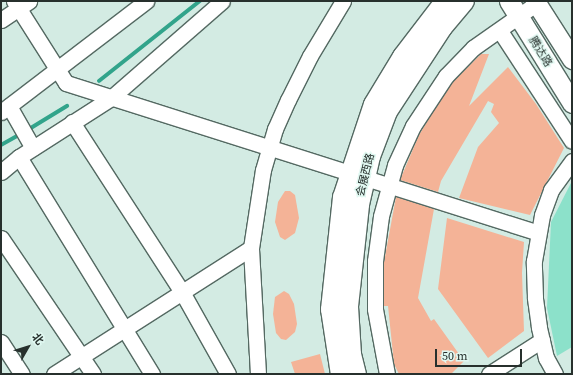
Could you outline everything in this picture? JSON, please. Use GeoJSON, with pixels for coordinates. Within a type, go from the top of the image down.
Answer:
{"type":"FeatureCollection","features":[{"type":"Feature","properties":{"kind":"main road","name":"会展西路"},"geometry":{"type":"LineString","coordinates":[[356,374],[351,354],[348,306],[359,204],[357,176],[373,104],[402,56],[444,1]]}},
{"type":"Feature","properties":{"kind":"main road","name":"会展西路"},"geometry":{"type":"LineString","coordinates":[[340,374],[330,309],[342,197],[357,176],[386,111],[442,28],[464,1]]}},
{"type":"Feature","properties":{"kind":"main road"},"geometry":{"type":"LineString","coordinates":[[536,2],[572,59]]}},
{"type":"Feature","properties":{"kind":"main road","name":"腾达路"},"geometry":{"type":"LineString","coordinates":[[514,9],[572,103]]}},
{"type":"Feature","properties":{"kind":"street"},"geometry":{"type":"LineString","coordinates":[[27,137],[5,109],[56,68],[146,1]]}},
{"type":"Feature","properties":{"kind":"street"},"geometry":{"type":"LineString","coordinates":[[27,137],[72,122],[111,98],[222,1]]}},
{"type":"Feature","properties":{"kind":"street"},"geometry":{"type":"LineString","coordinates":[[258,374],[251,248],[263,170],[288,100],[310,56],[343,1]]}},
{"type":"Feature","properties":{"kind":"street"},"geometry":{"type":"LineString","coordinates":[[387,374],[375,310],[375,261],[381,216],[396,165],[413,126],[446,76],[473,48],[500,31],[514,9],[536,2]]}},
{"type":"Feature","properties":{"kind":"street"},"geometry":{"type":"LineString","coordinates":[[1,20],[21,3],[56,68],[66,83],[538,233]]}},
{"type":"Feature","properties":{"kind":"street"},"geometry":{"type":"LineString","coordinates":[[500,31],[572,140]]}},
{"type":"Feature","properties":{"kind":"street"},"geometry":{"type":"LineString","coordinates":[[72,122],[182,292],[228,374]]}},
{"type":"Feature","properties":{"kind":"street"},"geometry":{"type":"LineString","coordinates":[[1,172],[20,157],[27,137]]}},
{"type":"Feature","properties":{"kind":"street"},"geometry":{"type":"LineString","coordinates":[[20,157],[152,374]]}},
{"type":"Feature","properties":{"kind":"street"},"geometry":{"type":"LineString","coordinates":[[555,374],[546,358],[534,297],[534,261],[538,233],[551,190],[572,162]]}},
{"type":"Feature","properties":{"kind":"street"},"geometry":{"type":"LineString","coordinates":[[1,238],[93,374]]}},
{"type":"Feature","properties":{"kind":"street"},"geometry":{"type":"LineString","coordinates":[[54,374],[251,248]]}},
{"type":"Feature","properties":{"kind":"street"},"geometry":{"type":"LineString","coordinates":[[488,374],[542,340]]}},
{"type":"Feature","properties":{"kind":"street"},"geometry":{"type":"LineString","coordinates":[[1,342],[22,374]]}},
{"type":"Feature","properties":{"kind":"green space"},"geometry":{"type":"Polygon","coordinates":[[[572,181],[572,347],[557,356],[547,308],[551,222],[572,181]]]}},
{"type":"Feature","properties":{"kind":"building"},"geometry":{"type":"Polygon","coordinates":[[[481,54],[489,54],[469,106],[508,67],[536,104],[564,148],[530,215],[459,198],[478,147],[499,123],[491,112],[494,104],[488,101],[441,181],[438,192],[400,180],[419,135],[433,112],[453,82],[481,54]]]}},
{"type":"Feature","properties":{"kind":"building"},"geometry":{"type":"Polygon","coordinates":[[[285,191],[290,191],[295,195],[299,218],[295,233],[285,240],[280,237],[275,222],[278,202],[285,191]]]}},
{"type":"Feature","properties":{"kind":"building"},"geometry":{"type":"Polygon","coordinates":[[[396,197],[434,209],[418,298],[431,321],[434,319],[464,361],[451,374],[399,374],[394,364],[388,306],[384,306],[384,262],[396,197]]]}},
{"type":"Feature","properties":{"kind":"building"},"geometry":{"type":"Polygon","coordinates":[[[447,218],[524,242],[522,273],[524,331],[488,358],[438,289],[447,218]]]}},
{"type":"Feature","properties":{"kind":"building"},"geometry":{"type":"Polygon","coordinates":[[[284,291],[289,294],[294,304],[297,324],[295,332],[286,340],[281,339],[276,333],[273,314],[275,297],[284,291]]]}},
{"type":"Feature","properties":{"kind":"building"},"geometry":{"type":"Polygon","coordinates":[[[320,354],[325,374],[295,374],[291,362],[320,354]]]}},
{"type":"Feature","properties":{"kind":"waterway"},"geometry":{"type":"LineString","coordinates":[[99,81],[200,1]]}},
{"type":"Feature","properties":{"kind":"waterway"},"geometry":{"type":"LineString","coordinates":[[26,131],[67,106]]}},
{"type":"Feature","properties":{"kind":"waterway"},"geometry":{"type":"LineString","coordinates":[[1,145],[21,134]]}}]}
